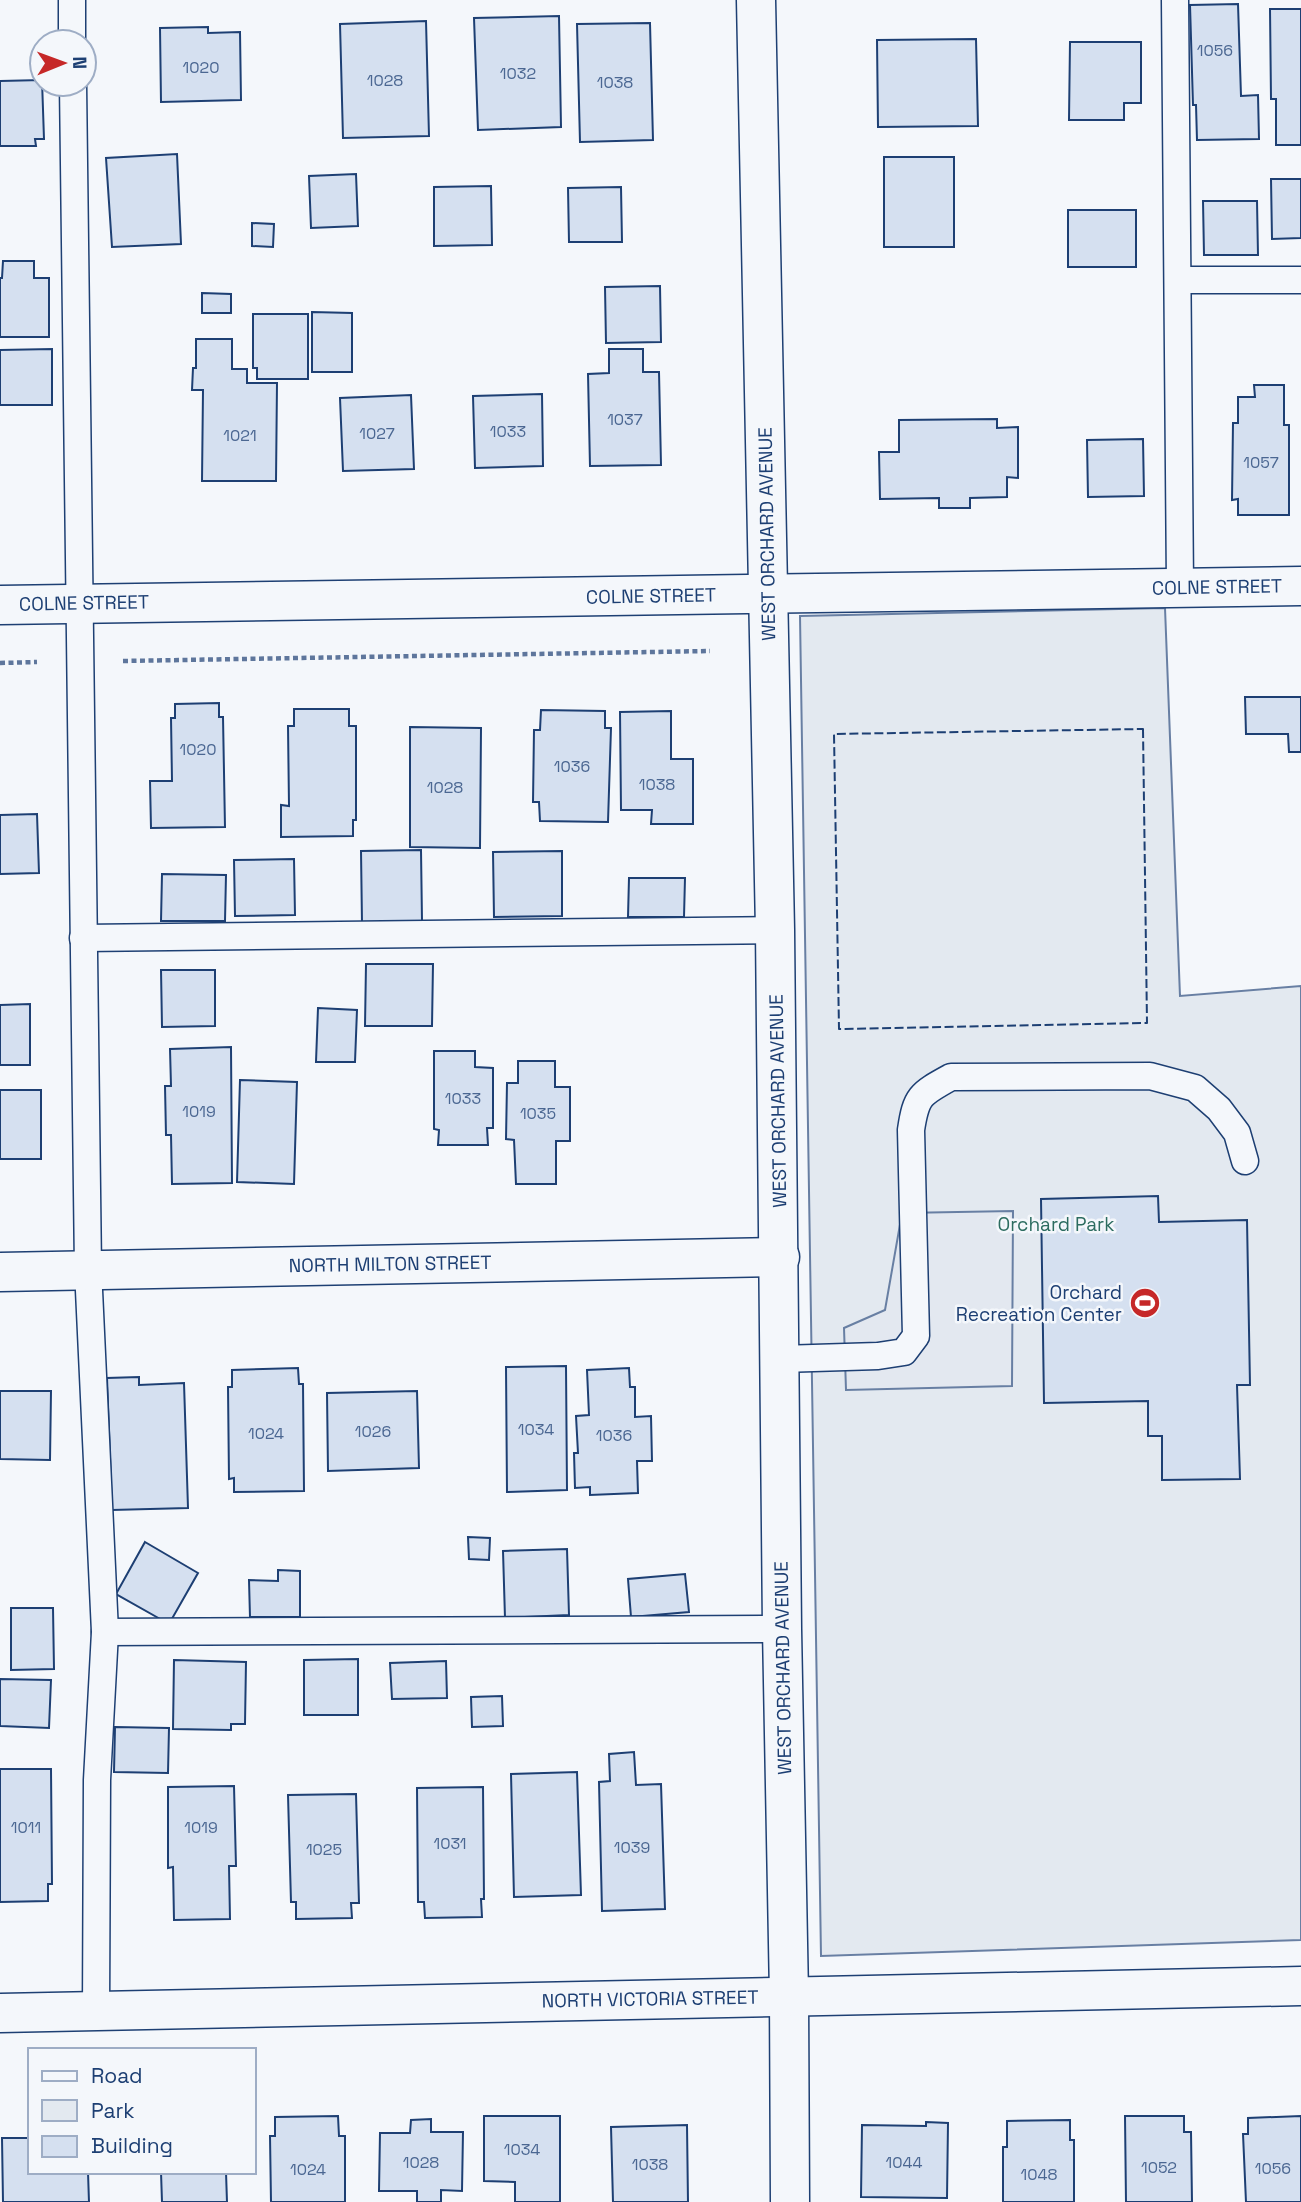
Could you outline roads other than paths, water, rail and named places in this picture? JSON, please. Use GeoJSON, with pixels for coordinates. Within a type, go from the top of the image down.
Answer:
{"type":"FeatureCollection","features":[{"type":"Feature","properties":{"kind":"street","name":"WEST ORCHARD AVENUE"},"geometry":{"type":"LineString","coordinates":[[756,0],[775,930],[790,2202]]}},
{"type":"Feature","properties":{"kind":"street","name":"COLNE STREET"},"geometry":{"type":"LineString","coordinates":[[0,605],[1301,586]]}},
{"type":"Feature","properties":{"kind":"street","name":"NORTH MILTON STREET"},"geometry":{"type":"LineString","coordinates":[[0,1272],[780,1256]]}},
{"type":"Feature","properties":{"kind":"street","name":"NORTH VICTORIA STREET"},"geometry":{"type":"LineString","coordinates":[[0,2013],[1301,1986]]}},
{"type":"Feature","properties":{"kind":"lane"},"geometry":{"type":"LineString","coordinates":[[72,0],[72,28]]}},
{"type":"Feature","properties":{"kind":"lane"},"geometry":{"type":"LineString","coordinates":[[1175,0],[1180,587]]}},
{"type":"Feature","properties":{"kind":"lane"},"geometry":{"type":"LineString","coordinates":[[72,98],[88,1269],[105,1632],[97,1780],[96,2012]]}},
{"type":"Feature","properties":{"kind":"lane"},"geometry":{"type":"LineString","coordinates":[[1178,281],[1301,280]]}},
{"type":"Feature","properties":{"kind":"lane"},"geometry":{"type":"LineString","coordinates":[[83,938],[775,930]]}},
{"type":"Feature","properties":{"kind":"lane"},"geometry":{"type":"LineString","coordinates":[[781,1359],[878,1356],[904,1352],[916,1336],[911,1130],[915,1104],[931,1088],[951,1077],[1150,1076],[1195,1087],[1219,1109],[1237,1133],[1245,1161]]}},
{"type":"Feature","properties":{"kind":"lane"},"geometry":{"type":"LineString","coordinates":[[105,1632],[782,1629]]}},
{"type":"Feature","properties":{"kind":"place","name":"Orchard Recreation Center"},"geometry":{"type":"Point","coordinates":[1145,1303]}},
{"type":"Feature","properties":{"kind":"park label","name":"Orchard Park"},"geometry":{"type":"Point","coordinates":[1056,1224]}}]}
